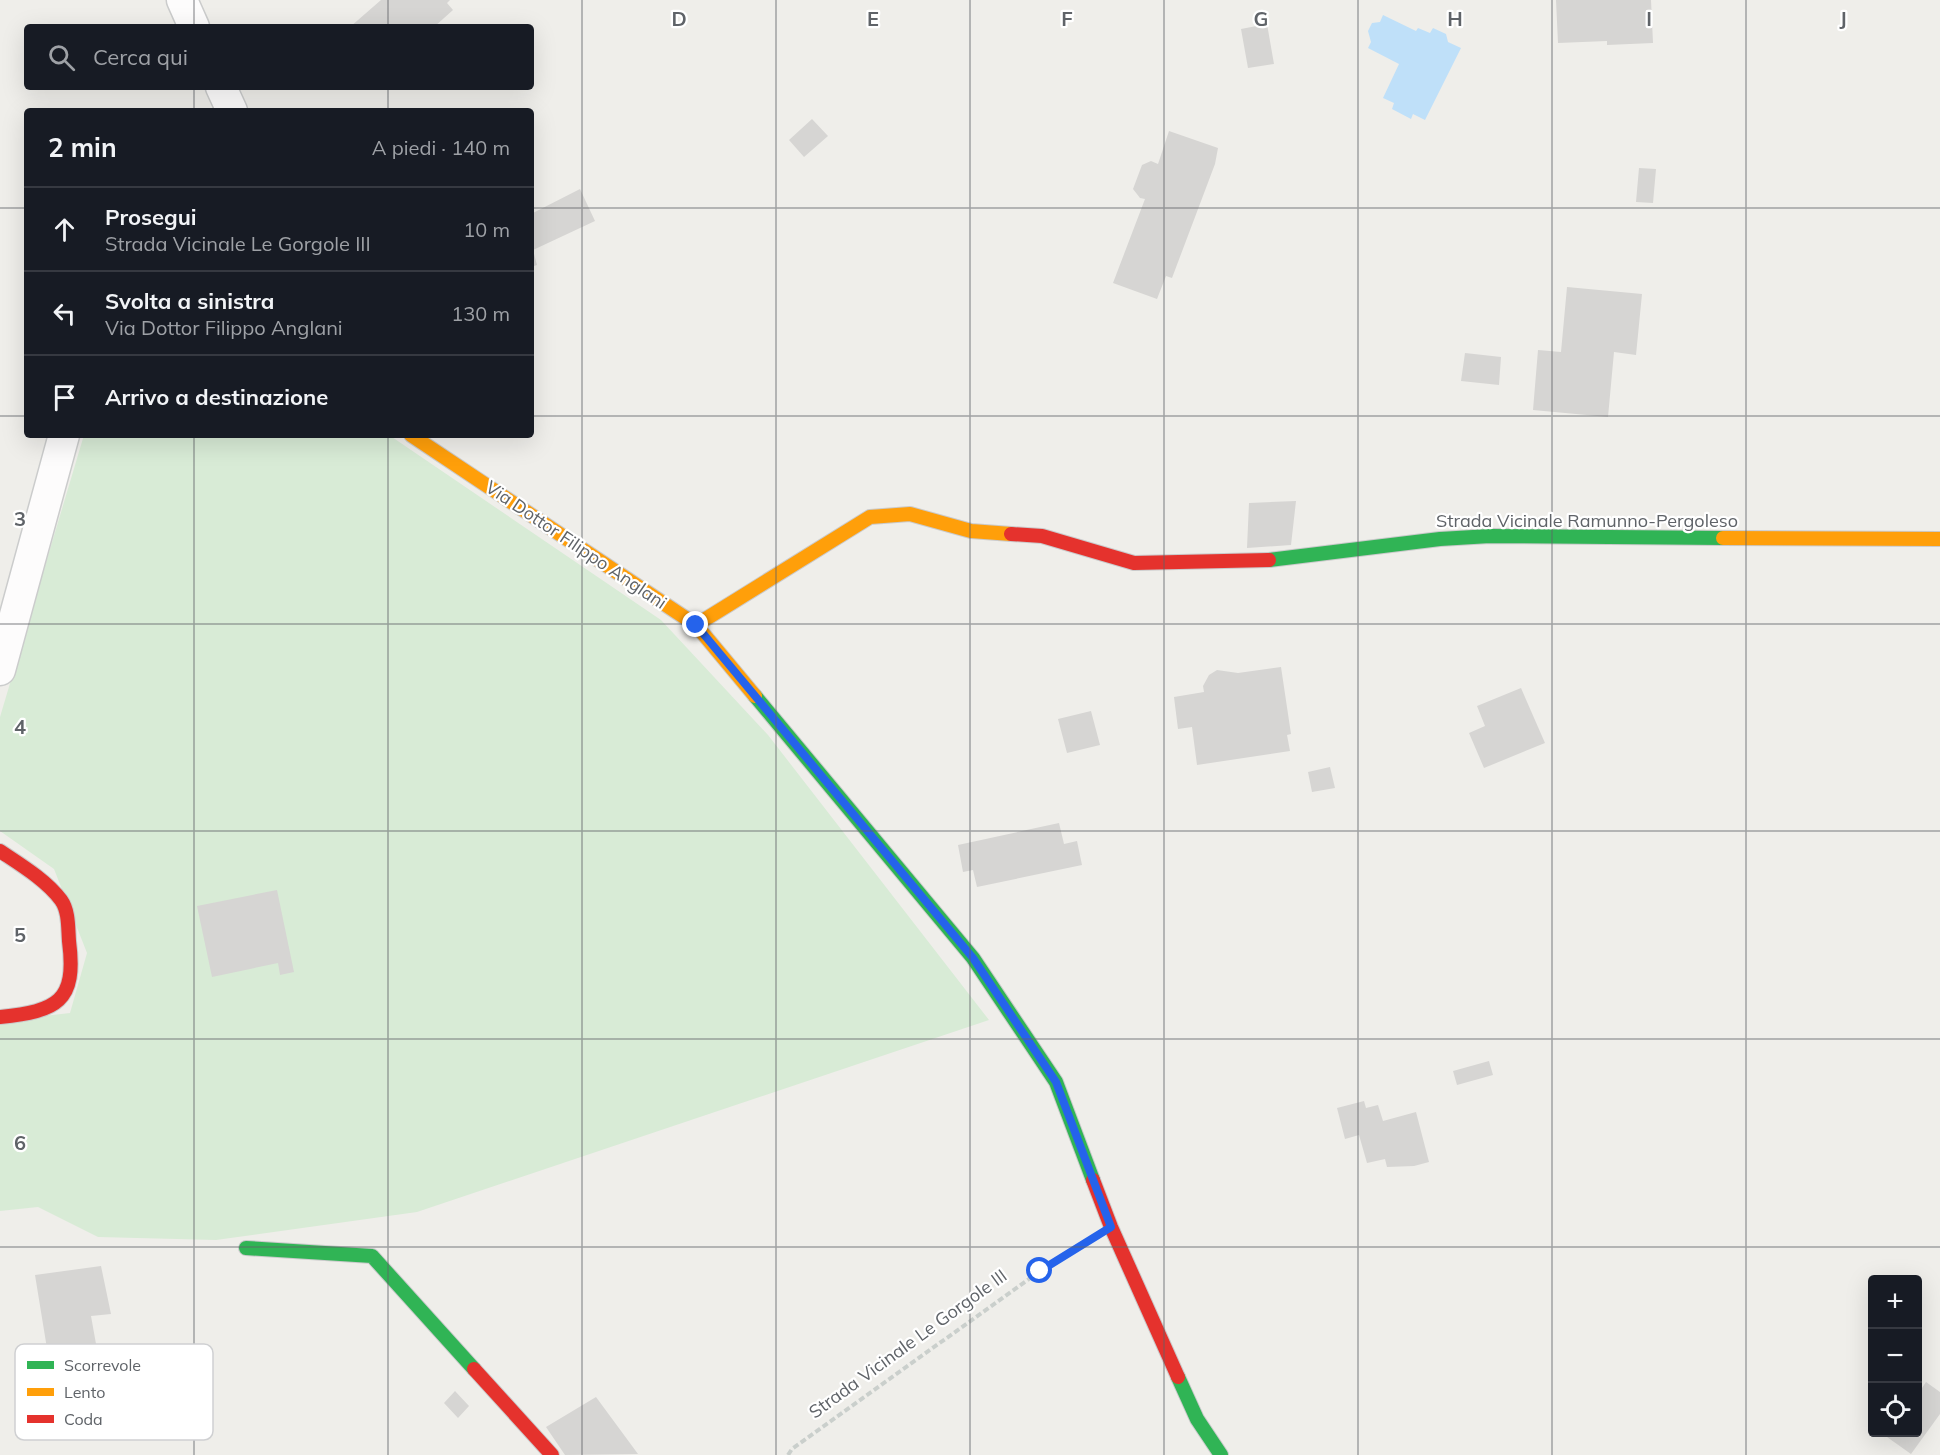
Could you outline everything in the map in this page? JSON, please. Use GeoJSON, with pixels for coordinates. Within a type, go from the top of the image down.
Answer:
{"type":"FeatureCollection","features":[{"type":"Feature","properties":{"kind":"street"},"geometry":{"type":"LineString","coordinates":[[182,0],[193,24]]}},
{"type":"Feature","properties":{"kind":"street"},"geometry":{"type":"LineString","coordinates":[[222,90],[231,108]]}},
{"type":"Feature","properties":{"kind":"street"},"geometry":{"type":"LineString","coordinates":[[0,670],[63,438]]}},
{"type":"Feature","properties":{"kind":"street","name":"Via Dottor Filippo Anglani"},"geometry":{"type":"LineString","coordinates":[[416,438],[696,625],[973,958],[1056,1082],[1111,1227],[1197,1419],[1221,1455]]}},
{"type":"Feature","properties":{"kind":"street","name":"Strada Vicinale Ramunno-Pergoleso"},"geometry":{"type":"LineString","coordinates":[[696,625],[870,517],[910,514],[971,531],[1042,536],[1134,562],[1257,562],[1440,539],[1490,536],[1940,539]]}},
{"type":"Feature","properties":{"kind":"street"},"geometry":{"type":"LineString","coordinates":[[0,851],[38,875],[63,903],[73,962],[70,984],[61,999],[48,1009],[28,1015],[0,1017]]}},
{"type":"Feature","properties":{"kind":"street"},"geometry":{"type":"LineString","coordinates":[[246,1248],[372,1256],[552,1455]]}},
{"type":"Feature","properties":{"kind":"path","name":"Strada Vicinale Le Gorgole III"},"geometry":{"type":"LineString","coordinates":[[788,1455],[792,1449],[1040,1271],[1111,1227]]}},
{"type":"Feature","properties":{"kind":"green space"},"geometry":{"type":"Polygon","coordinates":[[[83,438],[393,438],[661,620],[768,735],[989,1020],[417,1212],[216,1240],[98,1237],[38,1207],[0,1211],[0,1021],[70,1013],[87,953],[54,869],[0,831],[0,717],[83,438]]]}},
{"type":"Feature","properties":{"kind":"water"},"geometry":{"type":"Polygon","coordinates":[[[1383,15],[1416,31],[1418,28],[1430,33],[1433,28],[1446,34],[1448,42],[1461,48],[1425,120],[1413,114],[1411,119],[1392,109],[1394,103],[1383,98],[1399,64],[1368,48],[1371,42],[1368,31],[1372,23],[1380,22],[1383,15]]]}},
{"type":"Feature","properties":{"kind":"building"},"geometry":{"type":"Polygon","coordinates":[[[381,0],[450,0],[447,3],[453,10],[437,24],[353,24],[381,0]]]}},
{"type":"Feature","properties":{"kind":"building"},"geometry":{"type":"Polygon","coordinates":[[[1556,0],[1651,0],[1653,43],[1607,45],[1607,41],[1558,43],[1556,0]]]}},
{"type":"Feature","properties":{"kind":"building"},"geometry":{"type":"Polygon","coordinates":[[[1267,24],[1274,64],[1248,68],[1241,29],[1267,24]]]}},
{"type":"Feature","properties":{"kind":"building"},"geometry":{"type":"Polygon","coordinates":[[[812,119],[828,136],[804,157],[789,140],[812,119]]]}},
{"type":"Feature","properties":{"kind":"building"},"geometry":{"type":"Polygon","coordinates":[[[1169,131],[1218,148],[1215,164],[1172,278],[1166,276],[1157,299],[1113,283],[1145,199],[1140,198],[1133,189],[1142,165],[1151,161],[1158,164],[1169,131]]]}},
{"type":"Feature","properties":{"kind":"building"},"geometry":{"type":"Polygon","coordinates":[[[1639,168],[1656,169],[1653,203],[1636,202],[1639,168]]]}},
{"type":"Feature","properties":{"kind":"building"},"geometry":{"type":"Polygon","coordinates":[[[580,189],[595,221],[534,250],[534,212],[580,189]]]}},
{"type":"Feature","properties":{"kind":"building"},"geometry":{"type":"Polygon","coordinates":[[[1567,287],[1642,294],[1636,355],[1614,352],[1608,417],[1533,410],[1538,350],[1561,352],[1567,287]]]}},
{"type":"Feature","properties":{"kind":"building"},"geometry":{"type":"Polygon","coordinates":[[[1465,353],[1501,357],[1499,385],[1461,381],[1465,353]]]}},
{"type":"Feature","properties":{"kind":"building"},"geometry":{"type":"Polygon","coordinates":[[[1296,501],[1291,545],[1247,548],[1249,503],[1296,501]]]}},
{"type":"Feature","properties":{"kind":"building"},"geometry":{"type":"Polygon","coordinates":[[[1281,667],[1291,734],[1287,735],[1290,751],[1197,765],[1192,727],[1178,729],[1174,697],[1204,692],[1203,686],[1209,675],[1217,670],[1238,673],[1281,667]]]}},
{"type":"Feature","properties":{"kind":"building"},"geometry":{"type":"Polygon","coordinates":[[[1521,688],[1545,743],[1484,768],[1469,733],[1485,726],[1477,706],[1521,688]]]}},
{"type":"Feature","properties":{"kind":"building"},"geometry":{"type":"Polygon","coordinates":[[[1091,711],[1100,745],[1067,753],[1058,719],[1091,711]]]}},
{"type":"Feature","properties":{"kind":"building"},"geometry":{"type":"Polygon","coordinates":[[[1330,767],[1335,788],[1312,792],[1308,772],[1330,767]]]}},
{"type":"Feature","properties":{"kind":"building"},"geometry":{"type":"Polygon","coordinates":[[[1059,823],[1064,844],[1077,841],[1082,865],[977,887],[973,870],[963,872],[958,845],[1059,823]]]}},
{"type":"Feature","properties":{"kind":"building"},"geometry":{"type":"Polygon","coordinates":[[[277,890],[294,972],[280,975],[278,963],[212,977],[197,906],[277,890]]]}},
{"type":"Feature","properties":{"kind":"building"},"geometry":{"type":"Polygon","coordinates":[[[1489,1061],[1493,1075],[1457,1085],[1453,1071],[1489,1061]]]}},
{"type":"Feature","properties":{"kind":"building"},"geometry":{"type":"Polygon","coordinates":[[[1364,1101],[1366,1108],[1378,1105],[1383,1121],[1416,1112],[1429,1162],[1414,1166],[1387,1167],[1385,1159],[1367,1163],[1359,1135],[1345,1139],[1337,1108],[1364,1101]]]}},
{"type":"Feature","properties":{"kind":"building"},"geometry":{"type":"Polygon","coordinates":[[[101,1266],[111,1314],[91,1316],[96,1344],[46,1344],[35,1275],[101,1266]]]}},
{"type":"Feature","properties":{"kind":"building"},"geometry":{"type":"Polygon","coordinates":[[[1926,1382],[1940,1392],[1940,1414],[1911,1454],[1887,1437],[1922,1437],[1922,1388],[1926,1382]]]}},
{"type":"Feature","properties":{"kind":"building"},"geometry":{"type":"Polygon","coordinates":[[[455,1391],[469,1406],[458,1418],[444,1403],[455,1391]]]}},
{"type":"Feature","properties":{"kind":"building"},"geometry":{"type":"Polygon","coordinates":[[[596,1397],[638,1454],[565,1455],[546,1427],[596,1397]]]}},
{"type":"Feature","properties":{"kind":"traffic: fast"},"geometry":{"type":"LineString","coordinates":[[1269,560],[1440,539],[1490,536],[1723,538]]}},
{"type":"Feature","properties":{"kind":"traffic: fast"},"geometry":{"type":"LineString","coordinates":[[755,696],[973,958],[1056,1082],[1093,1180]]}},
{"type":"Feature","properties":{"kind":"traffic: fast"},"geometry":{"type":"LineString","coordinates":[[246,1248],[372,1256],[474,1369]]}},
{"type":"Feature","properties":{"kind":"traffic: fast"},"geometry":{"type":"LineString","coordinates":[[1178,1377],[1197,1419],[1221,1455]]}},
{"type":"Feature","properties":{"kind":"traffic: slow"},"geometry":{"type":"LineString","coordinates":[[416,438],[696,625],[755,696]]}},
{"type":"Feature","properties":{"kind":"traffic: slow"},"geometry":{"type":"LineString","coordinates":[[696,625],[870,517],[910,514],[971,531],[1011,534]]}},
{"type":"Feature","properties":{"kind":"traffic: slow"},"geometry":{"type":"LineString","coordinates":[[1723,538],[1940,539]]}},
{"type":"Feature","properties":{"kind":"traffic: jam"},"geometry":{"type":"LineString","coordinates":[[1011,534],[1042,536],[1134,563],[1269,560]]}},
{"type":"Feature","properties":{"kind":"traffic: jam"},"geometry":{"type":"LineString","coordinates":[[0,851],[41,879],[64,904],[71,962],[70,978],[59,1000],[36,1011],[0,1017]]}},
{"type":"Feature","properties":{"kind":"traffic: jam"},"geometry":{"type":"LineString","coordinates":[[1093,1180],[1111,1227],[1178,1377]]}},
{"type":"Feature","properties":{"kind":"traffic: jam"},"geometry":{"type":"LineString","coordinates":[[474,1369],[552,1455]]}},
{"type":"Feature","properties":{"kind":"route"},"geometry":{"type":"LineString","coordinates":[[696,625],[973,958],[1056,1082],[1111,1227],[1040,1271]]}}]}
